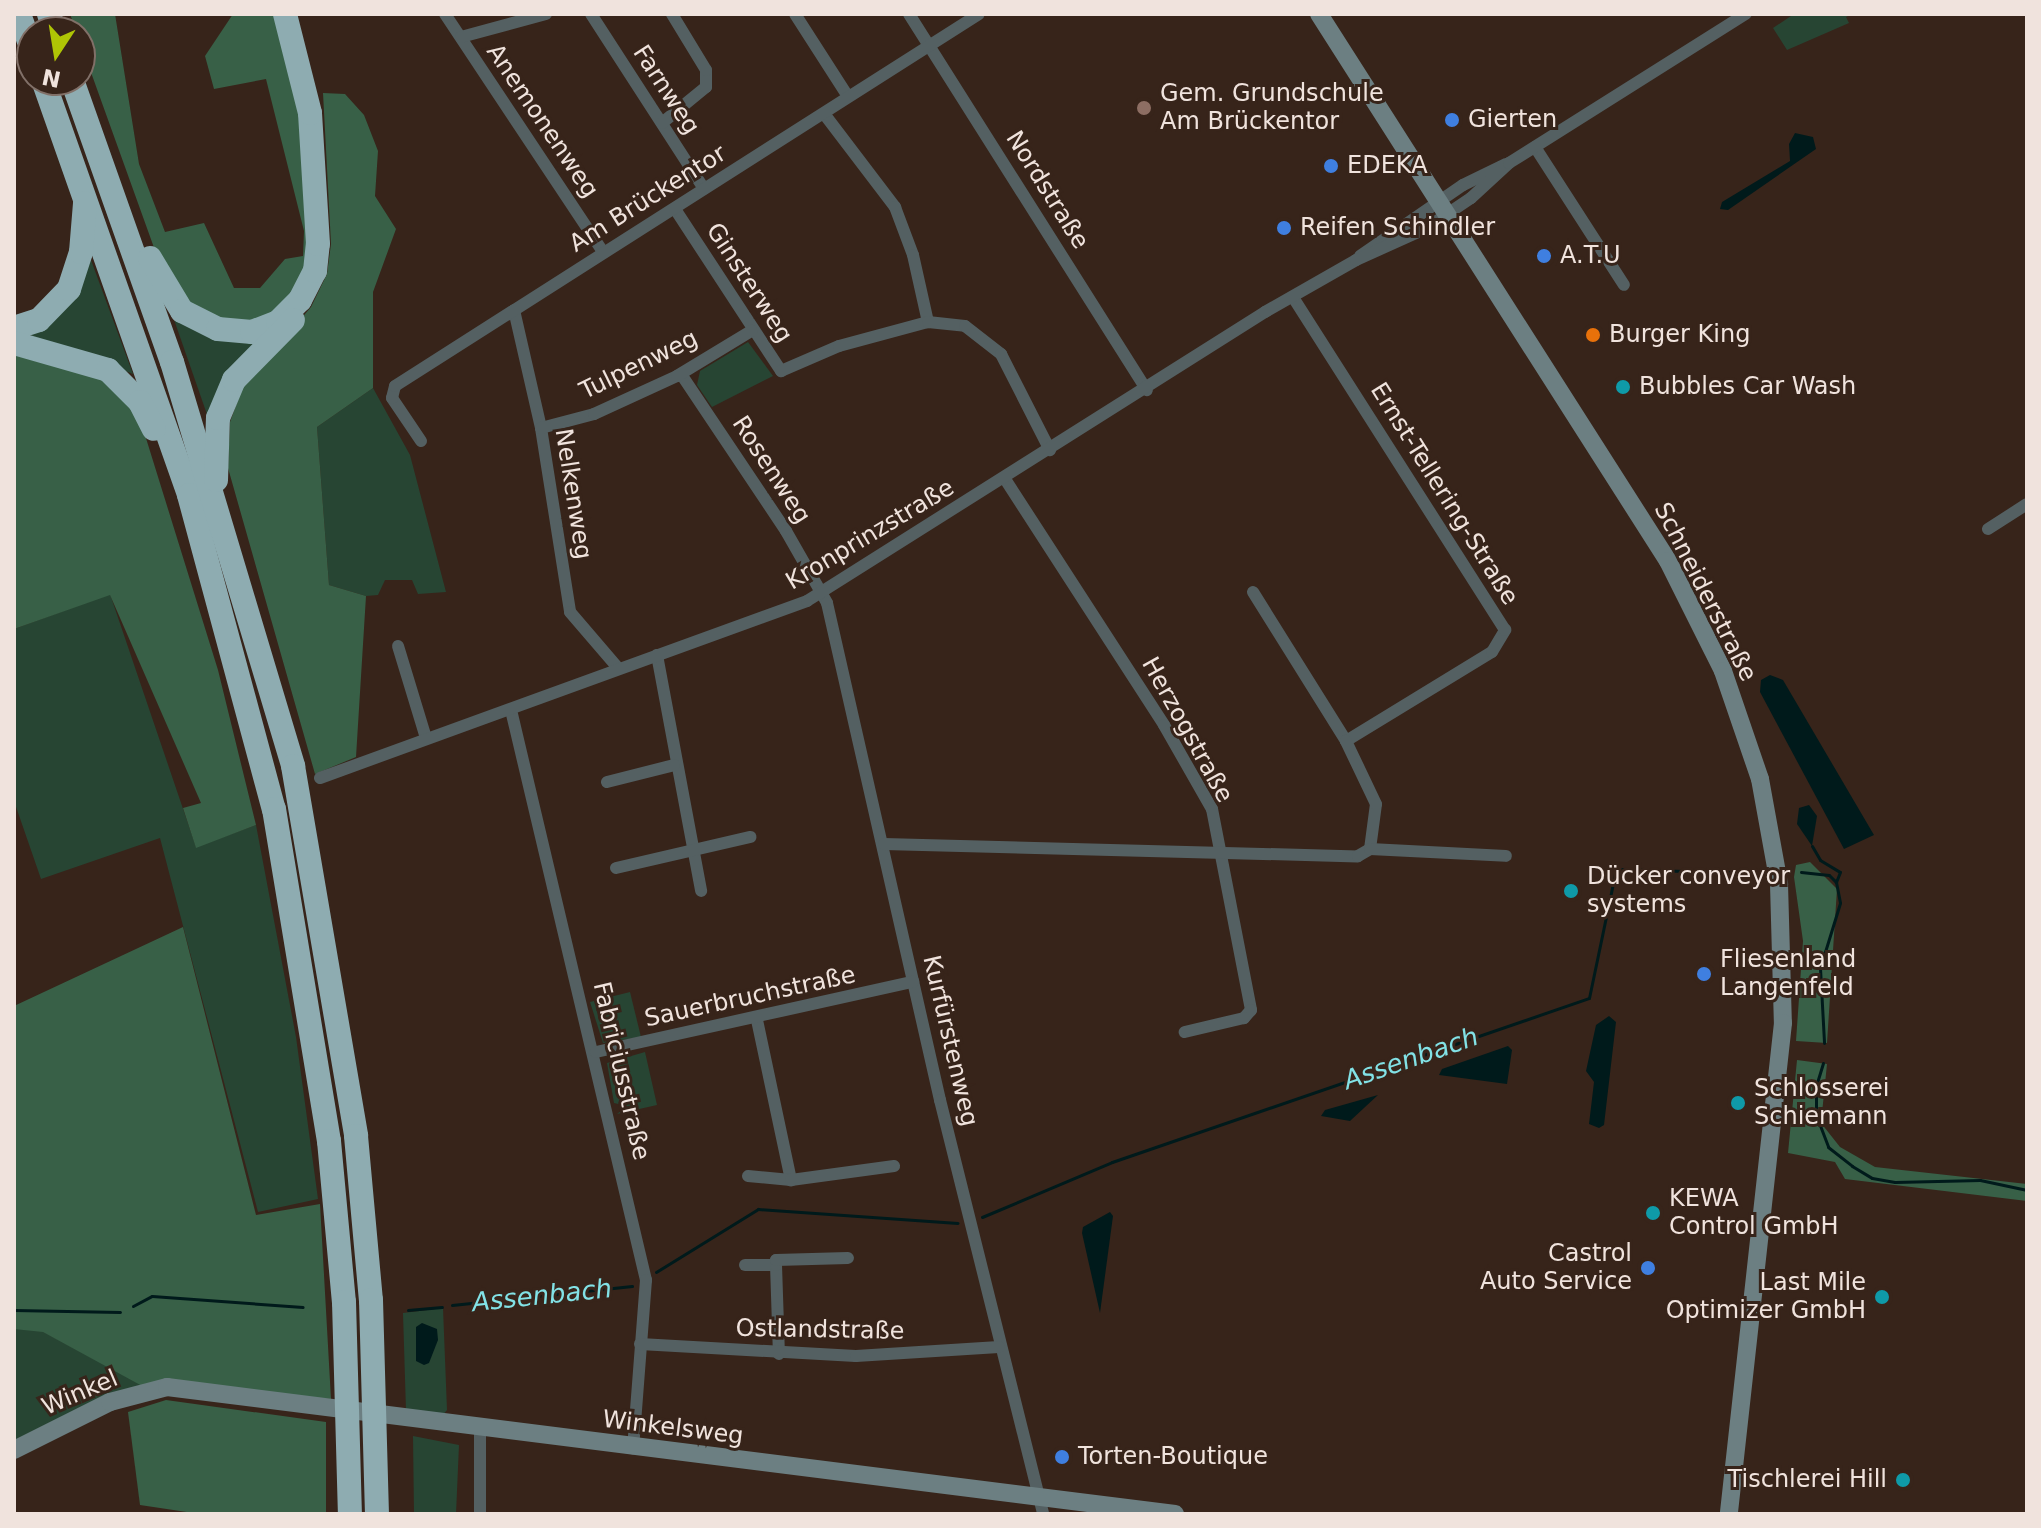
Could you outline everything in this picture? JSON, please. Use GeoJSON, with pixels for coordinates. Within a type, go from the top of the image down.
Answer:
{"type":"FeatureCollection","features":[{"type":"Feature","properties":{"kind":"highway"},"geometry":{"type":"LineString","coordinates":[[112,194],[182,311],[218,329],[252,332],[278,322],[300,300],[315,271],[318,244],[310,113],[285,14]]}},
{"type":"Feature","properties":{"kind":"highway"},"geometry":{"type":"LineString","coordinates":[[214,494],[218,418],[234,380],[307,305],[322,273],[326,244],[317,106],[294,14]]}},
{"type":"Feature","properties":{"kind":"highway"},"geometry":{"type":"LineString","coordinates":[[49,96],[189,495],[274,809],[329,1141],[346,1382],[350,1514]]}},
{"type":"Feature","properties":{"kind":"highway"},"geometry":{"type":"LineString","coordinates":[[78,96],[214,494],[293,766],[356,1136],[373,1381],[377,1514]]}},
{"type":"Feature","properties":{"kind":"highway"},"geometry":{"type":"LineString","coordinates":[[14,328],[48,314],[69,289],[81,252],[85,197]]}},
{"type":"Feature","properties":{"kind":"highway"},"geometry":{"type":"LineString","coordinates":[[14,343],[88,362],[124,384],[140,402],[189,495]]}},
{"type":"Feature","properties":{"kind":"main road","name":"Schneiderstraße"},"geometry":{"type":"LineString","coordinates":[[1319,14],[1668,561],[1723,671],[1766,802],[1783,924],[1783,1023],[1729,1514]]}},
{"type":"Feature","properties":{"kind":"main road","name":"Winkelsweg"},"geometry":{"type":"LineString","coordinates":[[167,1387],[633,1448],[1041,1506],[1175,1514]]}},
{"type":"Feature","properties":{"kind":"main road","name":"Winkel"},"geometry":{"type":"LineString","coordinates":[[14,1450],[110,1402],[167,1387]]}},
{"type":"Feature","properties":{"kind":"street","name":"Anemonenweg"},"geometry":{"type":"LineString","coordinates":[[445,14],[603,252]]}},
{"type":"Feature","properties":{"kind":"street"},"geometry":{"type":"LineString","coordinates":[[461,37],[546,14]]}},
{"type":"Feature","properties":{"kind":"street","name":"Farnweg"},"geometry":{"type":"LineString","coordinates":[[591,14],[704,189]]}},
{"type":"Feature","properties":{"kind":"street"},"geometry":{"type":"LineString","coordinates":[[662,123],[706,87],[706,70],[672,14]]}},
{"type":"Feature","properties":{"kind":"street"},"geometry":{"type":"LineString","coordinates":[[795,14],[847,95]]}},
{"type":"Feature","properties":{"kind":"street","name":"Nordstraße"},"geometry":{"type":"LineString","coordinates":[[909,14],[1147,390]]}},
{"type":"Feature","properties":{"kind":"street","name":"Am Brückentor"},"geometry":{"type":"LineString","coordinates":[[421,441],[392,398],[392,389],[603,252],[825,115],[847,95],[979,14]]}},
{"type":"Feature","properties":{"kind":"street","name":"Kronprinzstraße"},"geometry":{"type":"LineString","coordinates":[[320,778],[821,593],[1293,297],[1442,208],[1746,14]]}},
{"type":"Feature","properties":{"kind":"street"},"geometry":{"type":"LineString","coordinates":[[825,115],[895,207],[928,322],[965,326],[989,341],[1001,354],[1050,450]]}},
{"type":"Feature","properties":{"kind":"street"},"geometry":{"type":"LineString","coordinates":[[1535,147],[1624,285]]}},
{"type":"Feature","properties":{"kind":"street","name":"Ginsterweg"},"geometry":{"type":"LineString","coordinates":[[675,209],[751,331],[781,371],[839,346],[928,322]]}},
{"type":"Feature","properties":{"kind":"street","name":"Ernst-Tellering-Straße"},"geometry":{"type":"LineString","coordinates":[[1293,297],[1505,630],[1492,652],[1346,741]]}},
{"type":"Feature","properties":{"kind":"street","name":"Nelkenweg"},"geometry":{"type":"LineString","coordinates":[[514,310],[541,428],[570,612],[618,668]]}},
{"type":"Feature","properties":{"kind":"street","name":"Tulpenweg"},"geometry":{"type":"LineString","coordinates":[[541,428],[594,414],[681,374],[751,331]]}},
{"type":"Feature","properties":{"kind":"street","name":"Rosenweg"},"geometry":{"type":"LineString","coordinates":[[681,374],[786,531],[821,593]]}},
{"type":"Feature","properties":{"kind":"street","name":"Herzogstraße"},"geometry":{"type":"LineString","coordinates":[[1005,479],[1171,737],[1212,809],[1217,854],[1251,1010],[1244,1018],[1185,1032]]}},
{"type":"Feature","properties":{"kind":"street"},"geometry":{"type":"LineString","coordinates":[[1988,529],[2027,504]]}},
{"type":"Feature","properties":{"kind":"street"},"geometry":{"type":"LineString","coordinates":[[1253,592],[1346,741],[1376,804],[1370,849]]}},
{"type":"Feature","properties":{"kind":"street","name":"Kurfürstenweg"},"geometry":{"type":"LineString","coordinates":[[821,593],[884,844],[913,982],[999,1347],[1041,1506]]}},
{"type":"Feature","properties":{"kind":"street"},"geometry":{"type":"LineString","coordinates":[[398,646],[426,738]]}},
{"type":"Feature","properties":{"kind":"street"},"geometry":{"type":"LineString","coordinates":[[657,655],[678,746],[674,765],[701,891]]}},
{"type":"Feature","properties":{"kind":"street","name":"Fabriciusstraße"},"geometry":{"type":"LineString","coordinates":[[511,710],[596,1052],[646,1280],[633,1448]]}},
{"type":"Feature","properties":{"kind":"street"},"geometry":{"type":"LineString","coordinates":[[607,782],[674,765]]}},
{"type":"Feature","properties":{"kind":"street"},"geometry":{"type":"LineString","coordinates":[[616,868],[750,837]]}},
{"type":"Feature","properties":{"kind":"street"},"geometry":{"type":"LineString","coordinates":[[884,844],[1358,856],[1370,849],[1506,856]]}},
{"type":"Feature","properties":{"kind":"street","name":"Sauerbruchstraße"},"geometry":{"type":"LineString","coordinates":[[596,1052],[757,1020],[913,982]]}},
{"type":"Feature","properties":{"kind":"street"},"geometry":{"type":"LineString","coordinates":[[757,1020],[791,1180]]}},
{"type":"Feature","properties":{"kind":"street"},"geometry":{"type":"LineString","coordinates":[[748,1176],[791,1180],[894,1166]]}},
{"type":"Feature","properties":{"kind":"street"},"geometry":{"type":"LineString","coordinates":[[779,1354],[776,1260],[848,1258]]}},
{"type":"Feature","properties":{"kind":"street"},"geometry":{"type":"LineString","coordinates":[[745,1265],[776,1265]]}},
{"type":"Feature","properties":{"kind":"street","name":"Ostlandstraße"},"geometry":{"type":"LineString","coordinates":[[640,1344],[856,1356],[999,1347]]}},
{"type":"Feature","properties":{"kind":"street"},"geometry":{"type":"LineString","coordinates":[[480,1428],[480,1514]]}},
{"type":"Feature","properties":{"kind":"green space"},"geometry":{"type":"Polygon","coordinates":[[[115,14],[139,164],[165,232],[204,223],[234,288],[260,288],[285,259],[303,256],[304,231],[266,79],[214,89],[205,56],[233,14],[279,14],[302,113],[308,271],[272,316],[250,325],[218,321],[185,304],[166,281],[96,86],[96,16],[71,16],[115,14]]]}},
{"type":"Feature","properties":{"kind":"green space"},"geometry":{"type":"Polygon","coordinates":[[[1794,14],[1852,14],[1846,17],[1849,23],[1787,50],[1773,28],[1794,14]]]}},
{"type":"Feature","properties":{"kind":"green space"},"geometry":{"type":"Polygon","coordinates":[[[323,93],[345,94],[364,115],[378,151],[375,196],[396,229],[373,292],[373,388],[317,427],[329,585],[366,596],[356,757],[315,774],[228,468],[230,422],[243,386],[311,307],[327,274],[331,244],[323,93]]]}},
{"type":"Feature","properties":{"kind":"green space"},"geometry":{"type":"Polygon","coordinates":[[[88,252],[133,374],[27,334],[88,252]]]}},
{"type":"Feature","properties":{"kind":"green space"},"geometry":{"type":"Polygon","coordinates":[[[171,311],[267,336],[210,423],[171,311]]]}},
{"type":"Feature","properties":{"kind":"green space"},"geometry":{"type":"Polygon","coordinates":[[[748,342],[773,376],[712,407],[697,385],[700,371],[748,342]]]}},
{"type":"Feature","properties":{"kind":"green space"},"geometry":{"type":"Polygon","coordinates":[[[14,350],[100,374],[136,406],[218,670],[256,825],[196,848],[183,808],[201,803],[110,595],[14,629],[14,350]]]}},
{"type":"Feature","properties":{"kind":"green space"},"geometry":{"type":"Polygon","coordinates":[[[373,388],[410,455],[446,592],[418,594],[412,580],[385,580],[378,595],[366,596],[329,585],[317,427],[373,388]]]}},
{"type":"Feature","properties":{"kind":"green space"},"geometry":{"type":"Polygon","coordinates":[[[110,594],[196,847],[256,825],[296,1037],[318,1199],[258,1212],[160,838],[41,879],[14,801],[14,629],[110,594]]]}},
{"type":"Feature","properties":{"kind":"green space"},"geometry":{"type":"Polygon","coordinates":[[[1810,862],[1837,889],[1827,1043],[1796,1041],[1803,941],[1794,877],[1796,865],[1810,862]]]}},
{"type":"Feature","properties":{"kind":"green space"},"geometry":{"type":"Polygon","coordinates":[[[183,927],[256,1215],[320,1204],[331,1399],[144,1387],[43,1332],[14,1329],[14,1006],[183,927]]]}},
{"type":"Feature","properties":{"kind":"green space"},"geometry":{"type":"Polygon","coordinates":[[[630,992],[641,1037],[603,1043],[590,1002],[630,992]]]}},
{"type":"Feature","properties":{"kind":"green space"},"geometry":{"type":"Polygon","coordinates":[[[645,1052],[657,1105],[617,1114],[627,1106],[614,1103],[607,1063],[645,1052]]]}},
{"type":"Feature","properties":{"kind":"green space"},"geometry":{"type":"Polygon","coordinates":[[[1797,1060],[1827,1064],[1821,1123],[1840,1147],[1875,1167],[2027,1184],[2027,1201],[1845,1179],[1835,1162],[1788,1153],[1797,1060]]]}},
{"type":"Feature","properties":{"kind":"green space"},"geometry":{"type":"Polygon","coordinates":[[[443,1308],[447,1410],[443,1415],[406,1411],[403,1313],[443,1308]]]}},
{"type":"Feature","properties":{"kind":"green space"},"geometry":{"type":"Polygon","coordinates":[[[14,1328],[42,1331],[145,1386],[14,1444],[14,1328]]]}},
{"type":"Feature","properties":{"kind":"green space"},"geometry":{"type":"Polygon","coordinates":[[[166,1400],[326,1422],[326,1514],[200,1514],[140,1505],[128,1412],[166,1400]]]}},
{"type":"Feature","properties":{"kind":"green space"},"geometry":{"type":"Polygon","coordinates":[[[413,1436],[459,1445],[456,1514],[414,1514],[413,1436]]]}},
{"type":"Feature","properties":{"kind":"water"},"geometry":{"type":"Polygon","coordinates":[[[1795,133],[1813,137],[1816,149],[1728,210],[1720,209],[1722,202],[1790,161],[1789,144],[1795,133]]]}},
{"type":"Feature","properties":{"kind":"water"},"geometry":{"type":"Polygon","coordinates":[[[1770,675],[1783,680],[1874,835],[1844,849],[1760,692],[1761,680],[1770,675]]]}},
{"type":"Feature","properties":{"kind":"water"},"geometry":{"type":"Polygon","coordinates":[[[1809,805],[1817,816],[1812,846],[1797,824],[1799,808],[1809,805]]]}},
{"type":"Feature","properties":{"kind":"water"},"geometry":{"type":"Polygon","coordinates":[[[1609,1016],[1616,1022],[1604,1125],[1599,1128],[1589,1124],[1594,1082],[1586,1071],[1596,1025],[1609,1016]]]}},
{"type":"Feature","properties":{"kind":"water"},"geometry":{"type":"Polygon","coordinates":[[[1508,1046],[1512,1050],[1507,1084],[1439,1075],[1442,1069],[1508,1046]]]}},
{"type":"Feature","properties":{"kind":"water"},"geometry":{"type":"Polygon","coordinates":[[[1378,1095],[1350,1121],[1321,1116],[1325,1110],[1378,1095]]]}},
{"type":"Feature","properties":{"kind":"water"},"geometry":{"type":"Polygon","coordinates":[[[1110,1212],[1113,1216],[1100,1313],[1082,1233],[1083,1227],[1110,1212]]]}},
{"type":"Feature","properties":{"kind":"water"},"geometry":{"type":"Polygon","coordinates":[[[422,1323],[437,1329],[438,1340],[429,1363],[424,1365],[416,1361],[416,1327],[422,1323]]]}},
{"type":"Feature","properties":{"kind":"waterway"},"geometry":{"type":"LineString","coordinates":[[1812,846],[1820,860],[1840,872],[1836,882]]}},
{"type":"Feature","properties":{"kind":"waterway","name":"Assenbach"},"geometry":{"type":"LineString","coordinates":[[982,1217],[1112,1162],[1589,998],[1616,869],[1753,873]]}},
{"type":"Feature","properties":{"kind":"waterway","name":"Assenbach"},"geometry":{"type":"LineString","coordinates":[[1801,872],[1829,875],[1836,882],[1840,903],[1820,968],[1824,1043]]}},
{"type":"Feature","properties":{"kind":"waterway","name":"Assenbach"},"geometry":{"type":"LineString","coordinates":[[1823,1063],[1816,1086],[1816,1115],[1828,1147],[1852,1166],[1872,1178],[1895,1182],[1980,1180],[2027,1190]]}},
{"type":"Feature","properties":{"kind":"waterway","name":"Assenbach"},"geometry":{"type":"LineString","coordinates":[[656,1272],[758,1209],[958,1223]]}},
{"type":"Feature","properties":{"kind":"waterway","name":"Assenbach"},"geometry":{"type":"LineString","coordinates":[[452,1305],[632,1286]]}},
{"type":"Feature","properties":{"kind":"waterway","name":"Assenbach"},"geometry":{"type":"LineString","coordinates":[[133,1306],[152,1296],[303,1307]]}},
{"type":"Feature","properties":{"kind":"waterway","name":"Assenbach"},"geometry":{"type":"LineString","coordinates":[[408,1310],[442,1307]]}},
{"type":"Feature","properties":{"kind":"waterway","name":"Assenbach"},"geometry":{"type":"LineString","coordinates":[[14,1310],[120,1312]]}},
{"type":"Feature","properties":{"kind":"place","name":"Gem. Grundschule Am Brückentor"},"geometry":{"type":"Point","coordinates":[1144,108]}},
{"type":"Feature","properties":{"kind":"place","name":"Gierten"},"geometry":{"type":"Point","coordinates":[1452,120]}},
{"type":"Feature","properties":{"kind":"place","name":"EDEKA"},"geometry":{"type":"Point","coordinates":[1331,166]}},
{"type":"Feature","properties":{"kind":"place","name":"Reifen Schindler"},"geometry":{"type":"Point","coordinates":[1284,228]}},
{"type":"Feature","properties":{"kind":"place","name":"A.T.U"},"geometry":{"type":"Point","coordinates":[1544,256]}},
{"type":"Feature","properties":{"kind":"place","name":"Burger King"},"geometry":{"type":"Point","coordinates":[1593,335]}},
{"type":"Feature","properties":{"kind":"place","name":"Bubbles Car Wash"},"geometry":{"type":"Point","coordinates":[1623,387]}},
{"type":"Feature","properties":{"kind":"place","name":"Dücker conveyor systems"},"geometry":{"type":"Point","coordinates":[1571,891]}},
{"type":"Feature","properties":{"kind":"place","name":"Fliesenland Langenfeld"},"geometry":{"type":"Point","coordinates":[1704,974]}},
{"type":"Feature","properties":{"kind":"place","name":"Schlosserei Schiemann"},"geometry":{"type":"Point","coordinates":[1738,1103]}},
{"type":"Feature","properties":{"kind":"place","name":"KEWA Control GmbH"},"geometry":{"type":"Point","coordinates":[1653,1213]}},
{"type":"Feature","properties":{"kind":"place","name":"Castrol Auto Service"},"geometry":{"type":"Point","coordinates":[1648,1268]}},
{"type":"Feature","properties":{"kind":"place","name":"Last Mile Optimizer GmbH"},"geometry":{"type":"Point","coordinates":[1882,1297]}},
{"type":"Feature","properties":{"kind":"place","name":"Torten-Boutique"},"geometry":{"type":"Point","coordinates":[1062,1457]}},
{"type":"Feature","properties":{"kind":"place","name":"Tischlerei Hill"},"geometry":{"type":"Point","coordinates":[1903,1480]}}]}
